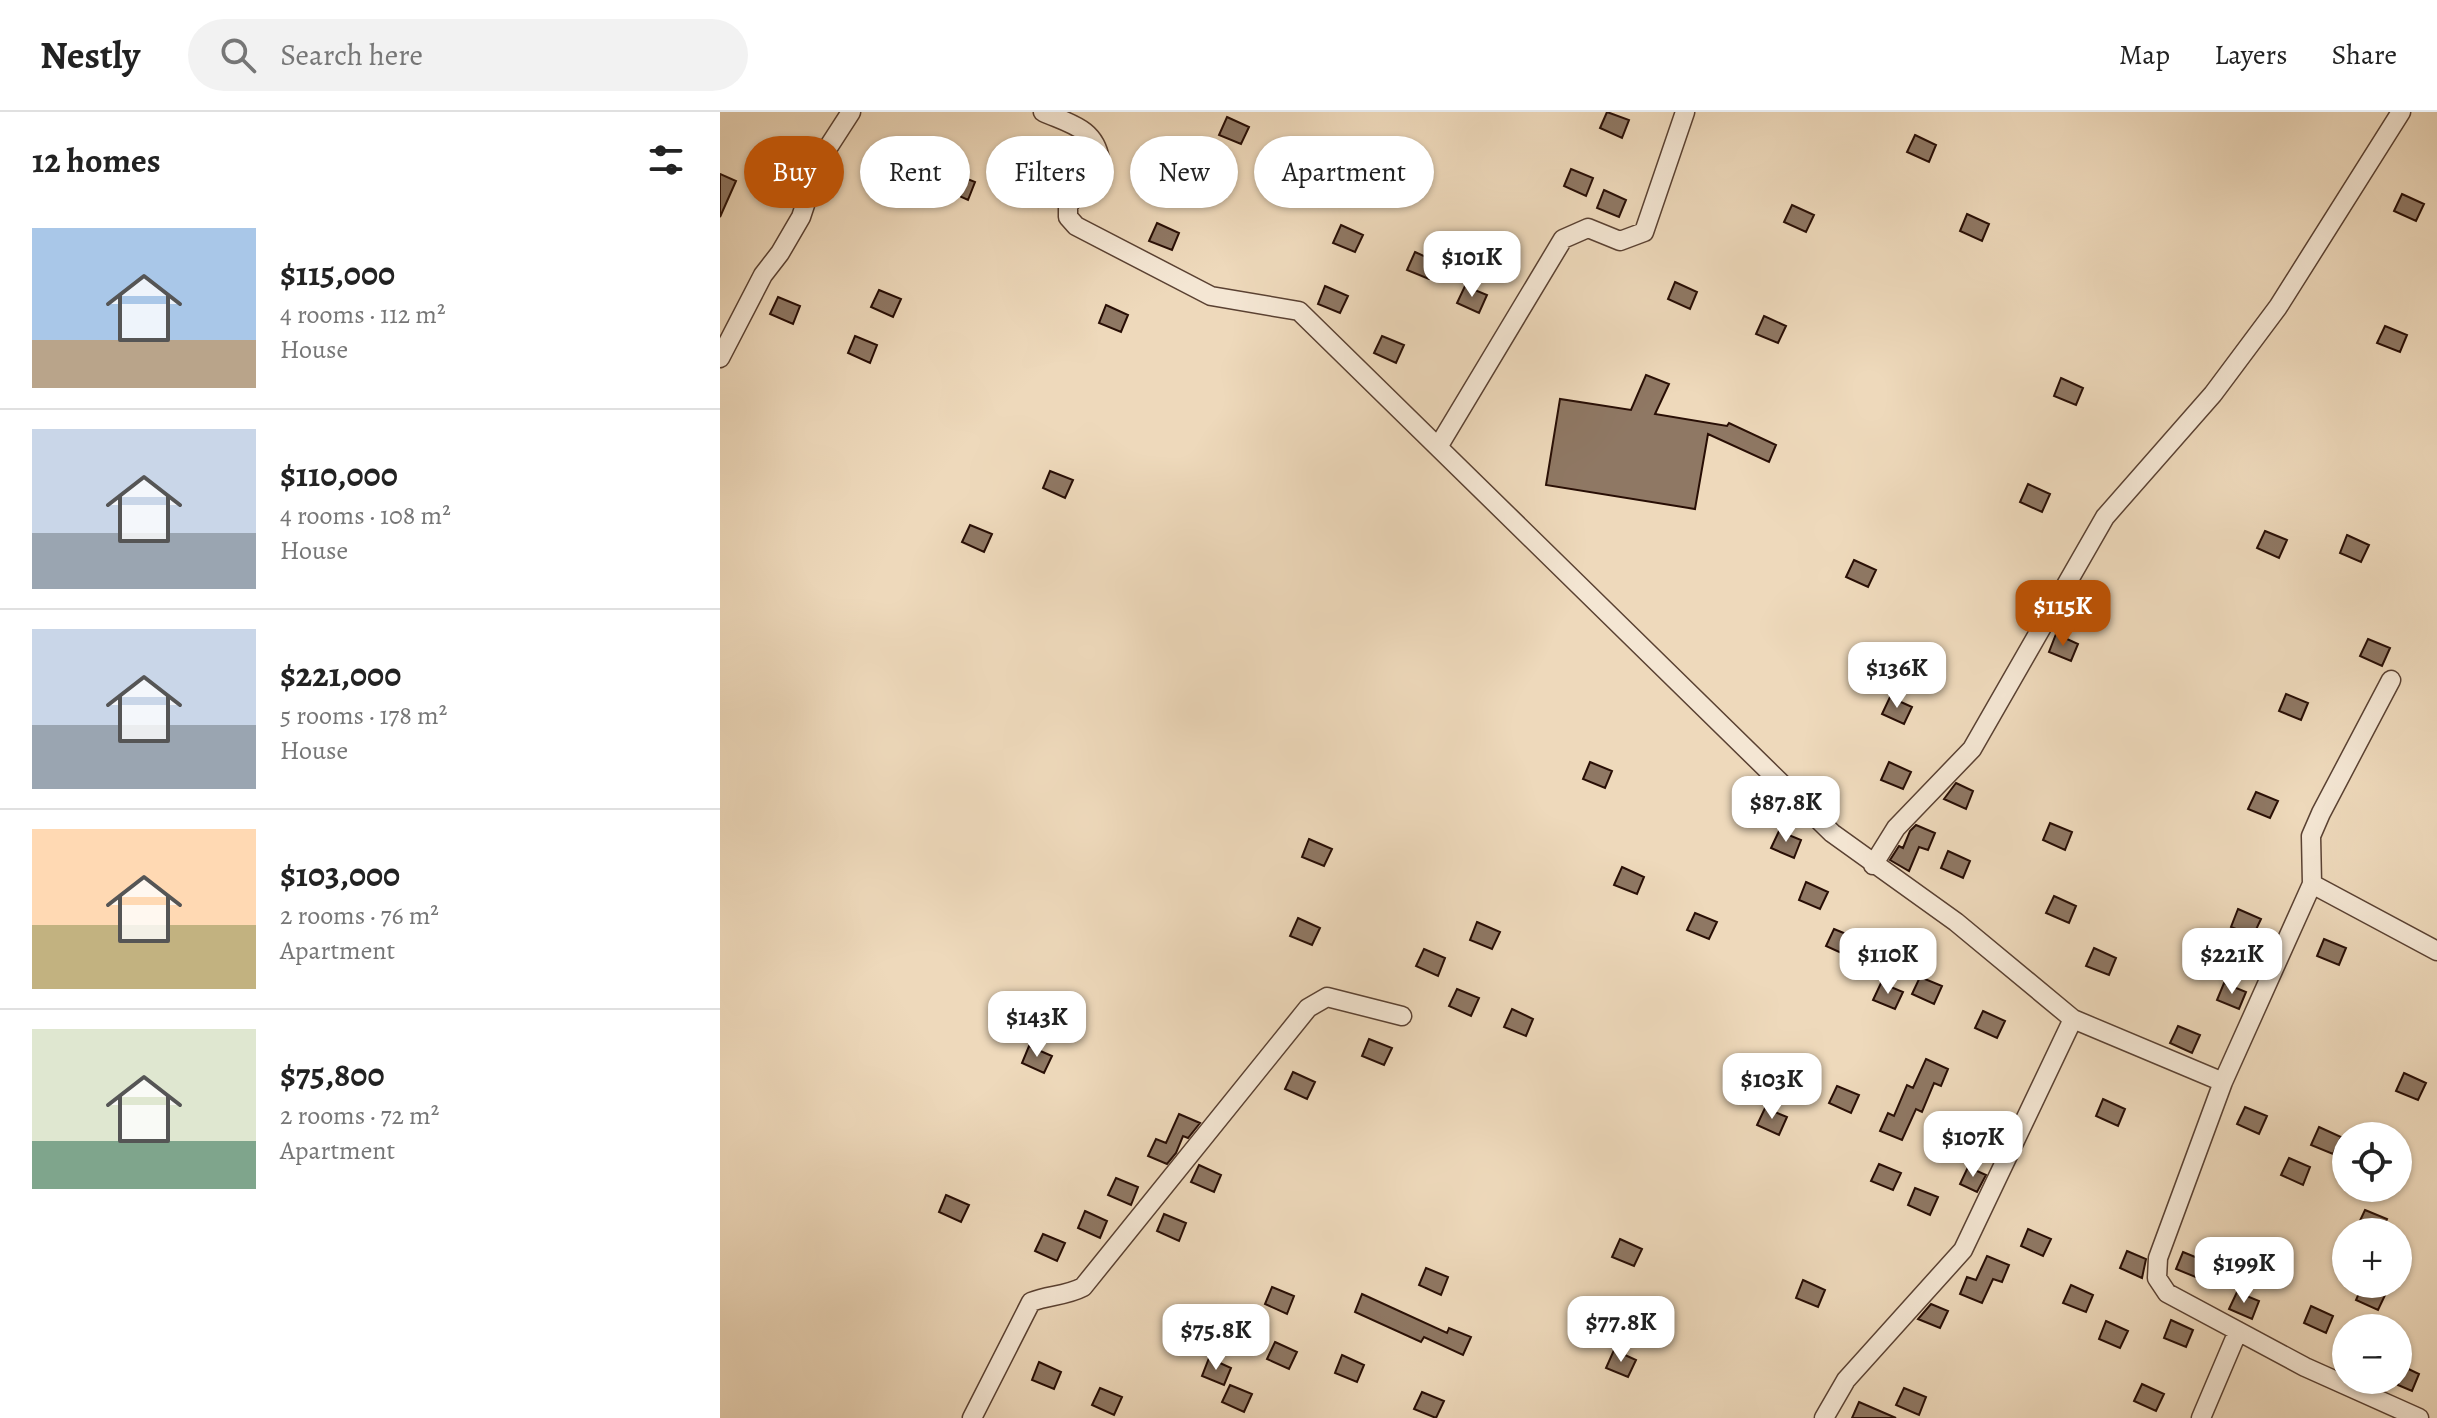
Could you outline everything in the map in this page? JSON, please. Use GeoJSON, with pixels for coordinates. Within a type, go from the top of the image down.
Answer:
{"type":"FeatureCollection","features":[{"type":"Feature","properties":{"kind":"street"},"geometry":{"type":"LineString","coordinates":[[720,358],[763,275],[801,217],[820,160],[851,112]]}},
{"type":"Feature","properties":{"kind":"street"},"geometry":{"type":"LineString","coordinates":[[1043,112],[1087,131],[1098,144],[1100,160],[1068,206],[1068,217],[1076,226],[1211,296],[1299,311],[1832,833],[1956,922],[2073,1019],[2223,1082]]}},
{"type":"Feature","properties":{"kind":"street"},"geometry":{"type":"LineString","coordinates":[[1438,447],[1563,239],[1588,228],[1620,241],[1644,232],[1685,112]]}},
{"type":"Feature","properties":{"kind":"street"},"geometry":{"type":"LineString","coordinates":[[1873,865],[1896,828],[1972,749],[2105,517],[2213,394],[2278,307],[2401,112]]}},
{"type":"Feature","properties":{"kind":"street"},"geometry":{"type":"LineString","coordinates":[[2391,680],[2311,836],[2312,884],[2223,1082],[2158,1258],[2157,1278],[2167,1293],[2305,1367],[2419,1418]]}},
{"type":"Feature","properties":{"kind":"street"},"geometry":{"type":"LineString","coordinates":[[2312,884],[2437,951]]}},
{"type":"Feature","properties":{"kind":"street"},"geometry":{"type":"LineString","coordinates":[[972,1418],[1031,1302],[1045,1296],[1069,1295],[1083,1287],[1308,1008],[1327,997],[1402,1016]]}},
{"type":"Feature","properties":{"kind":"street"},"geometry":{"type":"LineString","coordinates":[[1824,1418],[1846,1380],[1963,1250],[2073,1019]]}},
{"type":"Feature","properties":{"kind":"street"},"geometry":{"type":"LineString","coordinates":[[2201,1418],[2238,1331]]}},
{"type":"Feature","properties":{"kind":"building"},"geometry":{"type":"Polygon","coordinates":[[[1607,112],[1629,120],[1622,138],[1600,128],[1607,112]]]}},
{"type":"Feature","properties":{"kind":"building"},"geometry":{"type":"Polygon","coordinates":[[[1227,117],[1249,127],[1241,144],[1238,136],[1219,135],[1227,117]]]}},
{"type":"Feature","properties":{"kind":"building"},"geometry":{"type":"Polygon","coordinates":[[[1915,135],[1936,145],[1929,162],[1907,152],[1915,135]]]}},
{"type":"Feature","properties":{"kind":"building"},"geometry":{"type":"Polygon","coordinates":[[[1571,169],[1593,178],[1586,196],[1564,186],[1571,169]]]}},
{"type":"Feature","properties":{"kind":"building"},"geometry":{"type":"Polygon","coordinates":[[[720,174],[736,181],[720,217],[720,174]]]}},
{"type":"Feature","properties":{"kind":"building"},"geometry":{"type":"Polygon","coordinates":[[[1604,190],[1626,200],[1619,217],[1597,208],[1604,190]]]}},
{"type":"Feature","properties":{"kind":"building"},"geometry":{"type":"Polygon","coordinates":[[[2402,194],[2424,204],[2416,221],[2394,211],[2402,194]]]}},
{"type":"Feature","properties":{"kind":"building"},"geometry":{"type":"Polygon","coordinates":[[[1792,205],[1814,215],[1806,232],[1784,222],[1792,205]]]}},
{"type":"Feature","properties":{"kind":"building"},"geometry":{"type":"Polygon","coordinates":[[[1967,214],[1989,224],[1982,241],[1960,231],[1967,214]]]}},
{"type":"Feature","properties":{"kind":"building"},"geometry":{"type":"Polygon","coordinates":[[[1157,223],[1179,233],[1172,250],[1149,241],[1157,223]]]}},
{"type":"Feature","properties":{"kind":"building"},"geometry":{"type":"Polygon","coordinates":[[[1341,225],[1363,235],[1355,252],[1333,243],[1341,225]]]}},
{"type":"Feature","properties":{"kind":"building"},"geometry":{"type":"Polygon","coordinates":[[[1415,252],[1437,262],[1429,279],[1407,270],[1415,252]]]}},
{"type":"Feature","properties":{"kind":"building"},"geometry":{"type":"Polygon","coordinates":[[[1675,282],[1697,292],[1690,309],[1668,299],[1675,282]]]}},
{"type":"Feature","properties":{"kind":"building"},"geometry":{"type":"Polygon","coordinates":[[[1325,286],[1348,296],[1340,313],[1318,304],[1325,286]]]}},
{"type":"Feature","properties":{"kind":"building"},"geometry":{"type":"Polygon","coordinates":[[[1465,286],[1487,295],[1479,313],[1457,303],[1465,286]]]}},
{"type":"Feature","properties":{"kind":"building"},"geometry":{"type":"Polygon","coordinates":[[[879,290],[901,299],[893,317],[871,307],[879,290]]]}},
{"type":"Feature","properties":{"kind":"building"},"geometry":{"type":"Polygon","coordinates":[[[778,297],[800,306],[793,324],[770,314],[778,297]]]}},
{"type":"Feature","properties":{"kind":"building"},"geometry":{"type":"Polygon","coordinates":[[[1106,305],[1128,315],[1121,332],[1099,323],[1106,305]]]}},
{"type":"Feature","properties":{"kind":"building"},"geometry":{"type":"Polygon","coordinates":[[[1764,316],[1786,326],[1778,343],[1756,334],[1764,316]]]}},
{"type":"Feature","properties":{"kind":"building"},"geometry":{"type":"Polygon","coordinates":[[[2385,326],[2407,335],[2400,352],[2377,343],[2385,326]]]}},
{"type":"Feature","properties":{"kind":"building"},"geometry":{"type":"Polygon","coordinates":[[[855,336],[877,345],[870,363],[848,353],[855,336]]]}},
{"type":"Feature","properties":{"kind":"building"},"geometry":{"type":"Polygon","coordinates":[[[1382,336],[1404,345],[1396,363],[1374,353],[1382,336]]]}},
{"type":"Feature","properties":{"kind":"building"},"geometry":{"type":"Polygon","coordinates":[[[1646,375],[1669,384],[1655,414],[1727,426],[1729,423],[1776,445],[1769,462],[1708,434],[1695,509],[1546,485],[1560,399],[1631,410],[1646,375]]]}},
{"type":"Feature","properties":{"kind":"building"},"geometry":{"type":"Polygon","coordinates":[[[2061,378],[2083,388],[2076,405],[2054,396],[2061,378]]]}},
{"type":"Feature","properties":{"kind":"building"},"geometry":{"type":"Polygon","coordinates":[[[1050,471],[1073,480],[1065,498],[1043,488],[1050,471]]]}},
{"type":"Feature","properties":{"kind":"building"},"geometry":{"type":"Polygon","coordinates":[[[2028,484],[2050,494],[2042,512],[2020,502],[2028,484]]]}},
{"type":"Feature","properties":{"kind":"building"},"geometry":{"type":"Polygon","coordinates":[[[970,525],[992,534],[984,552],[962,542],[970,525]]]}},
{"type":"Feature","properties":{"kind":"building"},"geometry":{"type":"Polygon","coordinates":[[[2265,531],[2287,540],[2279,558],[2257,548],[2265,531]]]}},
{"type":"Feature","properties":{"kind":"building"},"geometry":{"type":"Polygon","coordinates":[[[2347,535],[2369,545],[2361,562],[2340,553],[2347,535]]]}},
{"type":"Feature","properties":{"kind":"building"},"geometry":{"type":"Polygon","coordinates":[[[1854,560],[1876,570],[1868,587],[1846,577],[1854,560]]]}},
{"type":"Feature","properties":{"kind":"building"},"geometry":{"type":"Polygon","coordinates":[[[2056,634],[2078,644],[2071,661],[2049,652],[2056,634]]]}},
{"type":"Feature","properties":{"kind":"building"},"geometry":{"type":"Polygon","coordinates":[[[2368,639],[2390,648],[2382,666],[2360,656],[2368,639]]]}},
{"type":"Feature","properties":{"kind":"building"},"geometry":{"type":"Polygon","coordinates":[[[2286,694],[2308,703],[2301,720],[2279,711],[2286,694]]]}},
{"type":"Feature","properties":{"kind":"building"},"geometry":{"type":"Polygon","coordinates":[[[1890,697],[1912,707],[1904,724],[1882,714],[1890,697]]]}},
{"type":"Feature","properties":{"kind":"building"},"geometry":{"type":"Polygon","coordinates":[[[1590,762],[1612,771],[1605,788],[1583,779],[1590,762]]]}},
{"type":"Feature","properties":{"kind":"building"},"geometry":{"type":"Polygon","coordinates":[[[1889,762],[1911,772],[1903,789],[1881,780],[1889,762]]]}},
{"type":"Feature","properties":{"kind":"building"},"geometry":{"type":"Polygon","coordinates":[[[1956,783],[1973,791],[1966,809],[1944,799],[1956,783]]]}},
{"type":"Feature","properties":{"kind":"building"},"geometry":{"type":"Polygon","coordinates":[[[2256,792],[2278,801],[2270,818],[2248,809],[2256,792]]]}},
{"type":"Feature","properties":{"kind":"building"},"geometry":{"type":"Polygon","coordinates":[[[2050,823],[2072,832],[2065,850],[2043,840],[2050,823]]]}},
{"type":"Feature","properties":{"kind":"building"},"geometry":{"type":"Polygon","coordinates":[[[1916,825],[1935,833],[1928,850],[1919,847],[1909,871],[1890,860],[1899,846],[1903,848],[1916,825]]]}},
{"type":"Feature","properties":{"kind":"building"},"geometry":{"type":"Polygon","coordinates":[[[1779,831],[1801,840],[1794,858],[1771,848],[1779,831]]]}},
{"type":"Feature","properties":{"kind":"building"},"geometry":{"type":"Polygon","coordinates":[[[1309,839],[1332,849],[1324,866],[1302,857],[1309,839]]]}},
{"type":"Feature","properties":{"kind":"building"},"geometry":{"type":"Polygon","coordinates":[[[1948,851],[1970,861],[1963,878],[1941,868],[1948,851]]]}},
{"type":"Feature","properties":{"kind":"building"},"geometry":{"type":"Polygon","coordinates":[[[1622,867],[1644,877],[1637,894],[1614,885],[1622,867]]]}},
{"type":"Feature","properties":{"kind":"building"},"geometry":{"type":"Polygon","coordinates":[[[1806,882],[1828,892],[1820,909],[1799,900],[1806,882]]]}},
{"type":"Feature","properties":{"kind":"building"},"geometry":{"type":"Polygon","coordinates":[[[2054,896],[2076,906],[2069,923],[2046,913],[2054,896]]]}},
{"type":"Feature","properties":{"kind":"building"},"geometry":{"type":"Polygon","coordinates":[[[2238,909],[2261,919],[2253,936],[2231,927],[2238,909]]]}},
{"type":"Feature","properties":{"kind":"building"},"geometry":{"type":"Polygon","coordinates":[[[1695,913],[1717,922],[1709,939],[1687,930],[1695,913]]]}},
{"type":"Feature","properties":{"kind":"building"},"geometry":{"type":"Polygon","coordinates":[[[1298,918],[1320,928],[1312,945],[1290,936],[1298,918]]]}},
{"type":"Feature","properties":{"kind":"building"},"geometry":{"type":"Polygon","coordinates":[[[1477,922],[1500,932],[1492,949],[1470,940],[1477,922]]]}},
{"type":"Feature","properties":{"kind":"building"},"geometry":{"type":"Polygon","coordinates":[[[1834,929],[1856,938],[1848,956],[1826,946],[1834,929]]]}},
{"type":"Feature","properties":{"kind":"building"},"geometry":{"type":"Polygon","coordinates":[[[2324,939],[2346,948],[2339,965],[2317,956],[2324,939]]]}},
{"type":"Feature","properties":{"kind":"building"},"geometry":{"type":"Polygon","coordinates":[[[2094,948],[2116,958],[2109,975],[2086,966],[2094,948]]]}},
{"type":"Feature","properties":{"kind":"building"},"geometry":{"type":"Polygon","coordinates":[[[1424,949],[1445,958],[1438,976],[1416,966],[1424,949]]]}},
{"type":"Feature","properties":{"kind":"building"},"geometry":{"type":"Polygon","coordinates":[[[1920,977],[1942,986],[1934,1004],[1912,994],[1920,977]]]}},
{"type":"Feature","properties":{"kind":"building"},"geometry":{"type":"Polygon","coordinates":[[[1881,983],[1903,992],[1895,1009],[1873,1000],[1881,983]]]}},
{"type":"Feature","properties":{"kind":"building"},"geometry":{"type":"Polygon","coordinates":[[[2224,983],[2246,992],[2239,1009],[2217,1000],[2224,983]]]}},
{"type":"Feature","properties":{"kind":"building"},"geometry":{"type":"Polygon","coordinates":[[[1457,989],[1479,998],[1471,1016],[1449,1006],[1457,989]]]}},
{"type":"Feature","properties":{"kind":"building"},"geometry":{"type":"Polygon","coordinates":[[[1512,1009],[1533,1019],[1526,1036],[1504,1027],[1512,1009]]]}},
{"type":"Feature","properties":{"kind":"building"},"geometry":{"type":"Polygon","coordinates":[[[1983,1011],[2005,1021],[1997,1038],[1975,1028],[1983,1011]]]}},
{"type":"Feature","properties":{"kind":"building"},"geometry":{"type":"Polygon","coordinates":[[[2178,1026],[2200,1035],[2192,1053],[2170,1043],[2178,1026]]]}},
{"type":"Feature","properties":{"kind":"building"},"geometry":{"type":"Polygon","coordinates":[[[1369,1039],[1392,1048],[1384,1065],[1362,1056],[1369,1039]]]}},
{"type":"Feature","properties":{"kind":"building"},"geometry":{"type":"Polygon","coordinates":[[[1029,1046],[1052,1056],[1044,1073],[1022,1063],[1029,1046]]]}},
{"type":"Feature","properties":{"kind":"building"},"geometry":{"type":"Polygon","coordinates":[[[1926,1059],[1948,1069],[1941,1086],[1934,1083],[1922,1112],[1916,1109],[1902,1140],[1880,1131],[1888,1113],[1894,1116],[1907,1085],[1913,1088],[1926,1059]]]}},
{"type":"Feature","properties":{"kind":"building"},"geometry":{"type":"Polygon","coordinates":[[[1293,1072],[1315,1082],[1307,1099],[1285,1089],[1293,1072]]]}},
{"type":"Feature","properties":{"kind":"building"},"geometry":{"type":"Polygon","coordinates":[[[2404,1073],[2426,1083],[2418,1100],[2396,1091],[2404,1073]]]}},
{"type":"Feature","properties":{"kind":"building"},"geometry":{"type":"Polygon","coordinates":[[[1837,1086],[1859,1095],[1851,1113],[1829,1103],[1837,1086]]]}},
{"type":"Feature","properties":{"kind":"building"},"geometry":{"type":"Polygon","coordinates":[[[2103,1099],[2125,1109],[2118,1126],[2096,1116],[2103,1099]]]}},
{"type":"Feature","properties":{"kind":"building"},"geometry":{"type":"Polygon","coordinates":[[[2245,1107],[2267,1116],[2259,1134],[2237,1124],[2245,1107]]]}},
{"type":"Feature","properties":{"kind":"building"},"geometry":{"type":"Polygon","coordinates":[[[1765,1108],[1787,1117],[1779,1135],[1757,1125],[1765,1108]]]}},
{"type":"Feature","properties":{"kind":"building"},"geometry":{"type":"Polygon","coordinates":[[[1179,1114],[1200,1123],[1188,1138],[1183,1136],[1167,1164],[1148,1156],[1156,1139],[1166,1143],[1179,1114]]]}},
{"type":"Feature","properties":{"kind":"building"},"geometry":{"type":"Polygon","coordinates":[[[1955,1116],[1977,1125],[1970,1143],[1947,1133],[1955,1116]]]}},
{"type":"Feature","properties":{"kind":"building"},"geometry":{"type":"Polygon","coordinates":[[[2319,1127],[2332,1133],[2332,1154],[2311,1145],[2319,1127]]]}},
{"type":"Feature","properties":{"kind":"building"},"geometry":{"type":"Polygon","coordinates":[[[2289,1158],[2310,1167],[2303,1185],[2281,1175],[2289,1158]]]}},
{"type":"Feature","properties":{"kind":"building"},"geometry":{"type":"Polygon","coordinates":[[[1879,1164],[1901,1173],[1893,1190],[1871,1181],[1879,1164]]]}},
{"type":"Feature","properties":{"kind":"building"},"geometry":{"type":"Polygon","coordinates":[[[1199,1165],[1221,1175],[1214,1192],[1191,1182],[1199,1165]]]}},
{"type":"Feature","properties":{"kind":"building"},"geometry":{"type":"Polygon","coordinates":[[[1968,1167],[1986,1175],[1977,1192],[1960,1184],[1968,1167]]]}},
{"type":"Feature","properties":{"kind":"building"},"geometry":{"type":"Polygon","coordinates":[[[1116,1178],[1138,1187],[1131,1205],[1108,1195],[1116,1178]]]}},
{"type":"Feature","properties":{"kind":"building"},"geometry":{"type":"Polygon","coordinates":[[[1915,1188],[1938,1197],[1930,1215],[1908,1205],[1915,1188]]]}},
{"type":"Feature","properties":{"kind":"building"},"geometry":{"type":"Polygon","coordinates":[[[946,1195],[969,1205],[961,1222],[939,1212],[946,1195]]]}},
{"type":"Feature","properties":{"kind":"building"},"geometry":{"type":"Polygon","coordinates":[[[2365,1210],[2385,1218],[2361,1218],[2365,1210]]]}},
{"type":"Feature","properties":{"kind":"building"},"geometry":{"type":"Polygon","coordinates":[[[1085,1211],[1107,1221],[1100,1238],[1078,1228],[1085,1211]]]}},
{"type":"Feature","properties":{"kind":"building"},"geometry":{"type":"Polygon","coordinates":[[[1164,1214],[1186,1223],[1179,1241],[1157,1231],[1164,1214]]]}},
{"type":"Feature","properties":{"kind":"building"},"geometry":{"type":"Polygon","coordinates":[[[2028,1229],[2051,1239],[2043,1256],[2021,1246],[2028,1229]]]}},
{"type":"Feature","properties":{"kind":"building"},"geometry":{"type":"Polygon","coordinates":[[[1043,1234],[1065,1243],[1057,1261],[1035,1251],[1043,1234]]]}},
{"type":"Feature","properties":{"kind":"building"},"geometry":{"type":"Polygon","coordinates":[[[1620,1239],[1642,1249],[1634,1266],[1612,1257],[1620,1239]]]}},
{"type":"Feature","properties":{"kind":"building"},"geometry":{"type":"Polygon","coordinates":[[[2127,1251],[2146,1259],[2142,1278],[2120,1268],[2127,1251]]]}},
{"type":"Feature","properties":{"kind":"building"},"geometry":{"type":"Polygon","coordinates":[[[2183,1252],[2205,1261],[2198,1278],[2176,1269],[2183,1252]]]}},
{"type":"Feature","properties":{"kind":"building"},"geometry":{"type":"Polygon","coordinates":[[[1987,1256],[2009,1265],[2002,1282],[1993,1279],[1982,1303],[1960,1294],[1967,1277],[1976,1280],[1987,1256]]]}},
{"type":"Feature","properties":{"kind":"building"},"geometry":{"type":"Polygon","coordinates":[[[1426,1268],[1448,1277],[1441,1295],[1419,1285],[1426,1268]]]}},
{"type":"Feature","properties":{"kind":"building"},"geometry":{"type":"Polygon","coordinates":[[[1803,1280],[1825,1290],[1818,1307],[1796,1298],[1803,1280]]]}},
{"type":"Feature","properties":{"kind":"building"},"geometry":{"type":"Polygon","coordinates":[[[2071,1285],[2093,1295],[2086,1312],[2063,1303],[2071,1285]]]}},
{"type":"Feature","properties":{"kind":"building"},"geometry":{"type":"Polygon","coordinates":[[[1272,1287],[1294,1296],[1287,1314],[1265,1304],[1272,1287]]]}},
{"type":"Feature","properties":{"kind":"building"},"geometry":{"type":"Polygon","coordinates":[[[2237,1292],[2259,1301],[2252,1319],[2229,1309],[2237,1292]]]}},
{"type":"Feature","properties":{"kind":"building"},"geometry":{"type":"Polygon","coordinates":[[[1362,1294],[1447,1333],[1449,1328],[1471,1337],[1463,1355],[1424,1337],[1421,1342],[1355,1312],[1362,1294]]]}},
{"type":"Feature","properties":{"kind":"building"},"geometry":{"type":"Polygon","coordinates":[[[2357,1298],[2384,1298],[2378,1310],[2357,1298]]]}},
{"type":"Feature","properties":{"kind":"building"},"geometry":{"type":"Polygon","coordinates":[[[1931,1304],[1948,1311],[1940,1328],[1918,1319],[1931,1304]]]}},
{"type":"Feature","properties":{"kind":"building"},"geometry":{"type":"Polygon","coordinates":[[[2311,1306],[2332,1316],[2326,1333],[2304,1323],[2311,1306]]]}},
{"type":"Feature","properties":{"kind":"building"},"geometry":{"type":"Polygon","coordinates":[[[2171,1320],[2193,1330],[2186,1347],[2164,1338],[2171,1320]]]}},
{"type":"Feature","properties":{"kind":"building"},"geometry":{"type":"Polygon","coordinates":[[[2106,1321],[2128,1331],[2120,1348],[2099,1339],[2106,1321]]]}},
{"type":"Feature","properties":{"kind":"building"},"geometry":{"type":"Polygon","coordinates":[[[1275,1342],[1297,1352],[1289,1369],[1267,1359],[1275,1342]]]}},
{"type":"Feature","properties":{"kind":"building"},"geometry":{"type":"Polygon","coordinates":[[[1614,1350],[1636,1360],[1628,1377],[1606,1368],[1614,1350]]]}},
{"type":"Feature","properties":{"kind":"building"},"geometry":{"type":"Polygon","coordinates":[[[1342,1355],[1364,1365],[1357,1382],[1335,1373],[1342,1355]]]}},
{"type":"Feature","properties":{"kind":"building"},"geometry":{"type":"Polygon","coordinates":[[[1209,1358],[1231,1368],[1224,1385],[1202,1376],[1209,1358]]]}},
{"type":"Feature","properties":{"kind":"building"},"geometry":{"type":"Polygon","coordinates":[[[1039,1362],[1061,1372],[1054,1389],[1032,1380],[1039,1362]]]}},
{"type":"Feature","properties":{"kind":"building"},"geometry":{"type":"Polygon","coordinates":[[[2412,1371],[2419,1374],[2412,1391],[2412,1371]]]}},
{"type":"Feature","properties":{"kind":"building"},"geometry":{"type":"Polygon","coordinates":[[[2142,1384],[2164,1394],[2156,1411],[2134,1401],[2142,1384]]]}},
{"type":"Feature","properties":{"kind":"building"},"geometry":{"type":"Polygon","coordinates":[[[1230,1385],[1252,1394],[1244,1412],[1222,1402],[1230,1385]]]}},
{"type":"Feature","properties":{"kind":"building"},"geometry":{"type":"Polygon","coordinates":[[[1100,1388],[1122,1397],[1114,1415],[1092,1405],[1100,1388]]]}},
{"type":"Feature","properties":{"kind":"building"},"geometry":{"type":"Polygon","coordinates":[[[1904,1388],[1926,1397],[1919,1415],[1896,1405],[1904,1388]]]}},
{"type":"Feature","properties":{"kind":"building"},"geometry":{"type":"Polygon","coordinates":[[[1422,1392],[1444,1401],[1436,1418],[1414,1409],[1422,1392]]]}},
{"type":"Feature","properties":{"kind":"building"},"geometry":{"type":"Polygon","coordinates":[[[1859,1402],[1896,1418],[1852,1418],[1859,1402]]]}}]}
